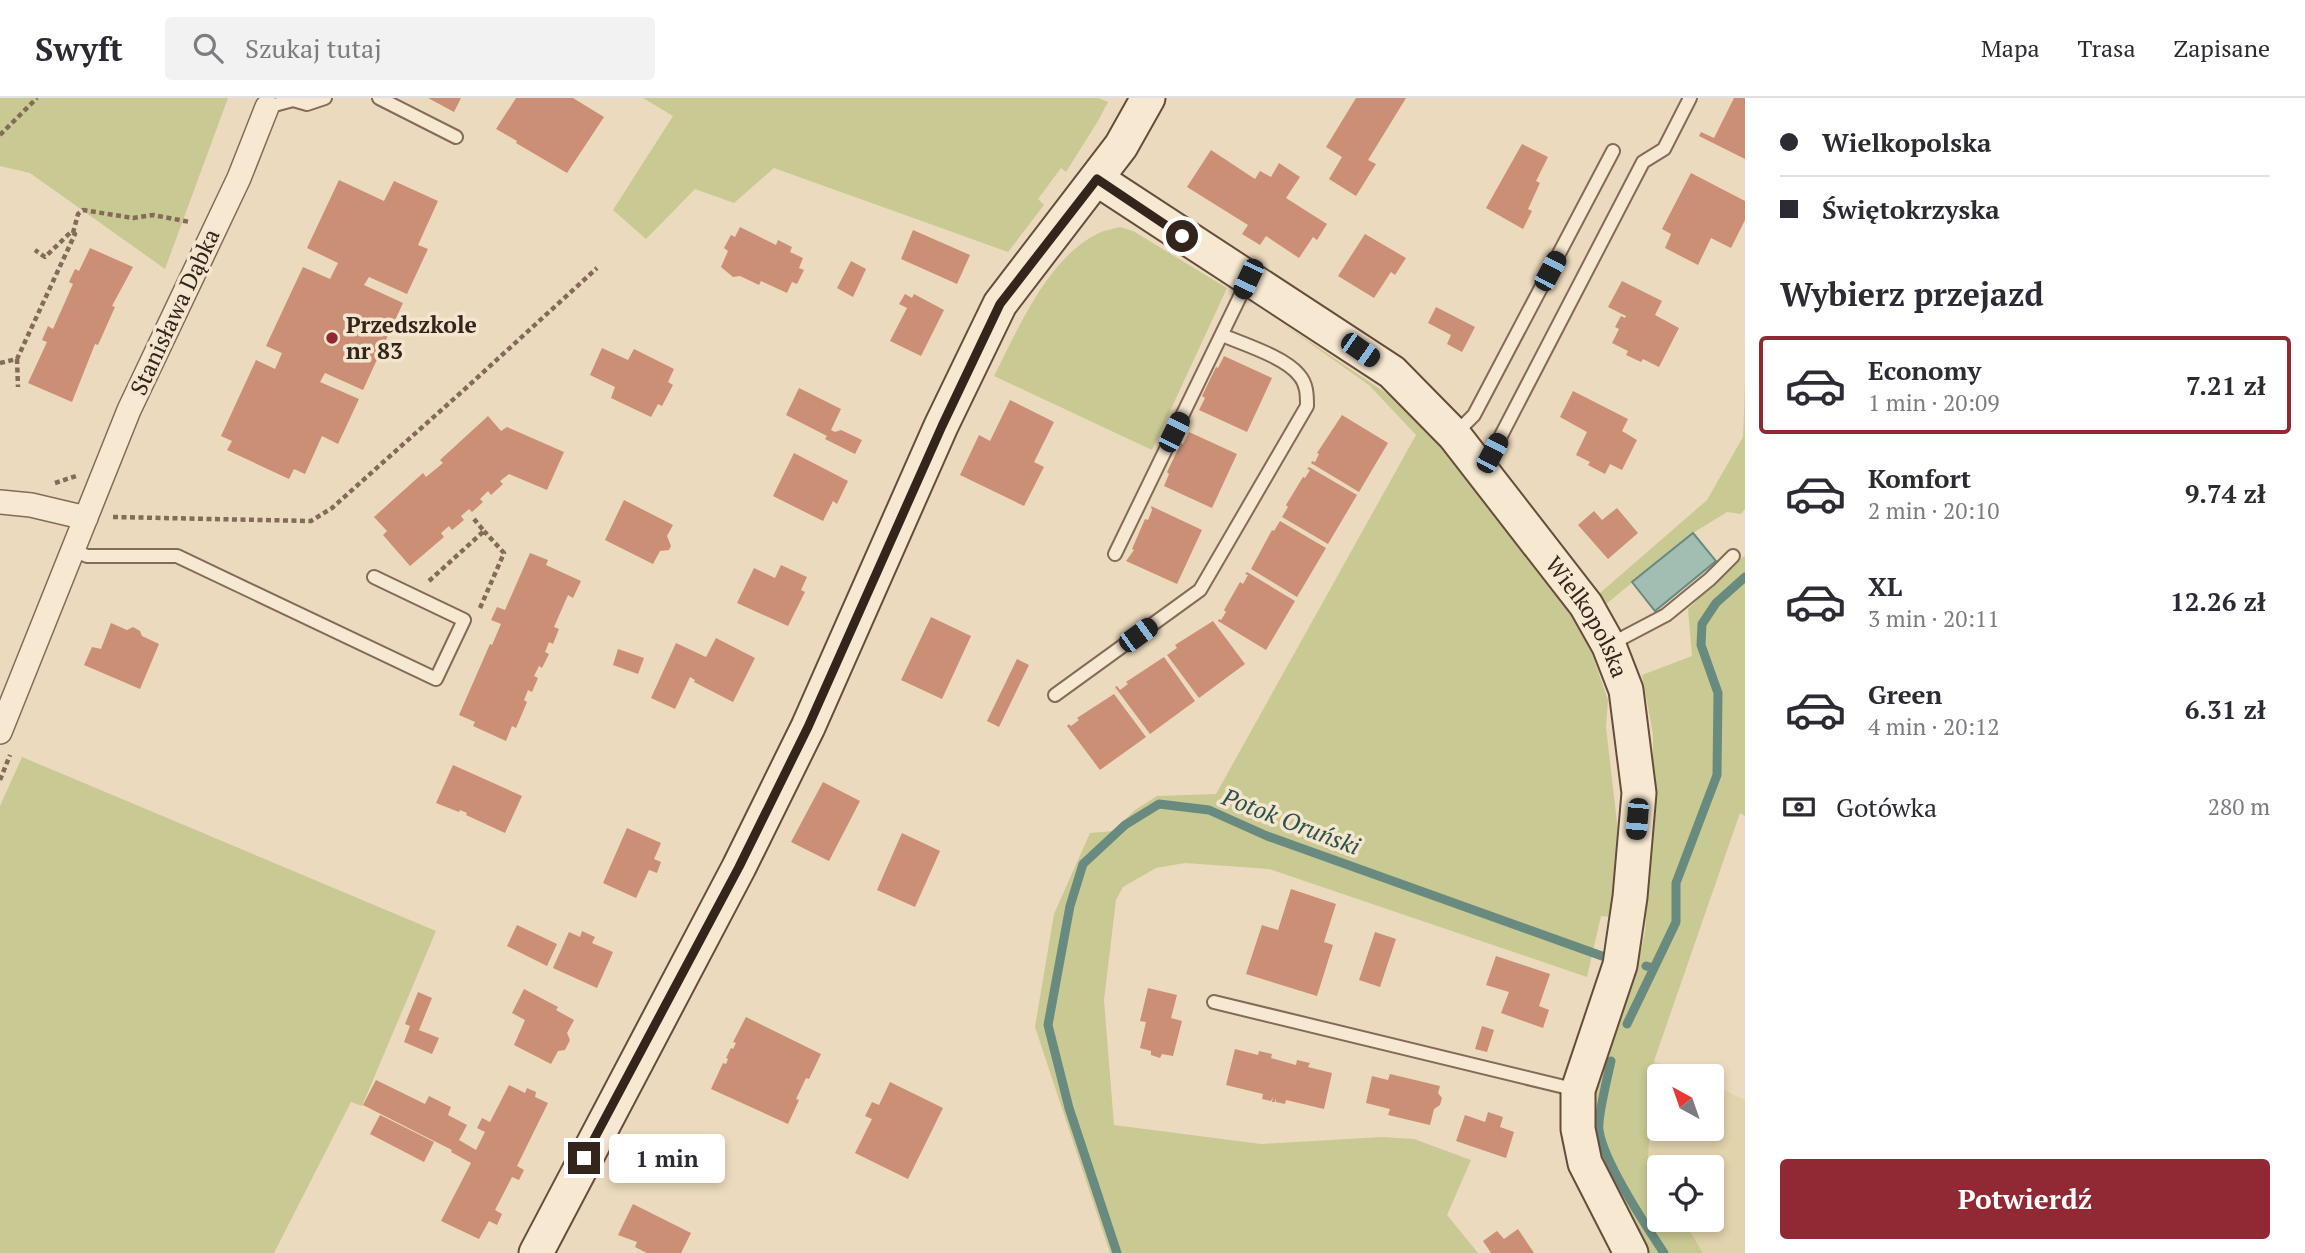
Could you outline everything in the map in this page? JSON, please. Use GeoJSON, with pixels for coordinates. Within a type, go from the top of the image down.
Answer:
{"type":"FeatureCollection","features":[{"type":"Feature","properties":{"kind":"street"},"geometry":{"type":"LineString","coordinates":[[536,1253],[808,727],[942,426],[1000,304],[1121,146],[1148,98]]}},
{"type":"Feature","properties":{"kind":"street","name":"Stanisława Dąbka"},"geometry":{"type":"LineString","coordinates":[[0,732],[129,410],[239,178],[267,107]]}},
{"type":"Feature","properties":{"kind":"street","name":"Wielkopolska"},"geometry":{"type":"LineString","coordinates":[[1097,179],[1392,372],[1454,435],[1481,469],[1586,604],[1609,646],[1626,690],[1639,793],[1630,897],[1620,965],[1578,1090],[1578,1129],[1585,1163],[1631,1253]]}},
{"type":"Feature","properties":{"kind":"street"},"geometry":{"type":"LineString","coordinates":[[0,502],[31,505],[86,518]]}},
{"type":"Feature","properties":{"kind":"lane"},"geometry":{"type":"LineString","coordinates":[[267,107],[293,100],[313,103],[325,98]]}},
{"type":"Feature","properties":{"kind":"lane"},"geometry":{"type":"LineString","coordinates":[[379,98],[456,137]]}},
{"type":"Feature","properties":{"kind":"lane"},"geometry":{"type":"LineString","coordinates":[[1481,469],[1492,453],[1643,162],[1664,149],[1690,98]]}},
{"type":"Feature","properties":{"kind":"lane"},"geometry":{"type":"LineString","coordinates":[[1454,435],[1475,415],[1613,151]]}},
{"type":"Feature","properties":{"kind":"lane"},"geometry":{"type":"LineString","coordinates":[[1115,554],[1248,279]]}},
{"type":"Feature","properties":{"kind":"lane"},"geometry":{"type":"LineString","coordinates":[[1055,695],[1200,590],[1307,406],[1307,391],[1300,376],[1288,365],[1222,335]]}},
{"type":"Feature","properties":{"kind":"lane"},"geometry":{"type":"LineString","coordinates":[[74,550],[87,556],[177,556],[436,679],[464,620],[374,577]]}},
{"type":"Feature","properties":{"kind":"lane"},"geometry":{"type":"LineString","coordinates":[[1609,646],[1666,615],[1733,556]]}},
{"type":"Feature","properties":{"kind":"lane"},"geometry":{"type":"LineString","coordinates":[[1214,1002],[1578,1090]]}},
{"type":"Feature","properties":{"kind":"path"},"geometry":{"type":"LineString","coordinates":[[0,135],[37,98]]}},
{"type":"Feature","properties":{"kind":"path"},"geometry":{"type":"LineString","coordinates":[[18,387],[17,359],[75,234],[73,233],[78,214],[83,210],[133,218],[153,215],[193,221]]}},
{"type":"Feature","properties":{"kind":"path"},"geometry":{"type":"LineString","coordinates":[[35,250],[45,257],[73,233]]}},
{"type":"Feature","properties":{"kind":"path"},"geometry":{"type":"LineString","coordinates":[[86,518],[311,521],[331,508],[597,268]]}},
{"type":"Feature","properties":{"kind":"path"},"geometry":{"type":"LineString","coordinates":[[0,363],[17,359]]}},
{"type":"Feature","properties":{"kind":"path"},"geometry":{"type":"LineString","coordinates":[[44,487],[87,472],[102,475]]}},
{"type":"Feature","properties":{"kind":"path"},"geometry":{"type":"LineString","coordinates":[[464,620],[479,609],[504,553],[474,519]]}},
{"type":"Feature","properties":{"kind":"path"},"geometry":{"type":"LineString","coordinates":[[413,596],[484,531]]}},
{"type":"Feature","properties":{"kind":"shaded area"},"geometry":{"type":"Polygon","coordinates":[[[1693,533],[1716,561],[1655,611],[1632,582],[1693,533]]]}},
{"type":"Feature","properties":{"kind":"shaded area"},"geometry":{"type":"Polygon","coordinates":[[[1724,1090],[1745,1100],[1745,1253],[1703,1253],[1690,1232],[1724,1232],[1724,1155],[1648,1155],[1649,1141],[1724,1141],[1724,1090]]]}},
{"type":"Feature","properties":{"kind":"green space"},"geometry":{"type":"Polygon","coordinates":[[[0,98],[228,98],[165,269],[30,173],[0,166],[0,98]]]}},
{"type":"Feature","properties":{"kind":"green space"},"geometry":{"type":"Polygon","coordinates":[[[643,98],[1098,98],[1108,102],[1066,172],[1061,168],[1038,199],[1044,205],[1008,252],[774,168],[734,203],[695,189],[646,239],[613,210],[673,116],[643,98]]]}},
{"type":"Feature","properties":{"kind":"green space"},"geometry":{"type":"Polygon","coordinates":[[[1120,227],[1133,231],[1227,288],[1152,450],[994,376],[1024,316],[1064,259],[1099,233],[1120,227]]]}},
{"type":"Feature","properties":{"kind":"green space"},"geometry":{"type":"Polygon","coordinates":[[[1280,322],[1404,405],[1535,565],[1572,615],[1592,654],[1608,700],[1606,727],[1618,831],[1612,917],[1601,916],[1587,977],[1269,869],[1185,863],[1156,868],[1123,887],[1116,900],[1104,1000],[1114,1125],[1261,1144],[1382,1137],[1414,1139],[1471,1160],[1447,1215],[1478,1253],[1110,1253],[1035,1027],[1054,914],[1090,833],[1113,831],[1135,810],[1157,796],[1216,794],[1416,435],[1369,385],[1280,322]]]}},
{"type":"Feature","properties":{"kind":"green space"},"geometry":{"type":"Polygon","coordinates":[[[1745,384],[1745,509],[1741,514],[1727,512],[1693,533],[1606,604],[1600,593],[1707,500],[1743,437],[1745,384]]]}},
{"type":"Feature","properties":{"kind":"green space"},"geometry":{"type":"Polygon","coordinates":[[[1745,555],[1745,816],[1740,813],[1654,1064],[1647,1064],[1647,1141],[1649,1141],[1647,1232],[1690,1232],[1703,1253],[1649,1253],[1631,1223],[1601,1157],[1591,1090],[1629,974],[1636,971],[1645,932],[1653,827],[1653,734],[1642,675],[1692,656],[1688,609],[1745,555]]]}},
{"type":"Feature","properties":{"kind":"green space"},"geometry":{"type":"Polygon","coordinates":[[[22,757],[436,931],[362,1106],[351,1102],[274,1253],[0,1253],[0,806],[22,757]]]}},
{"type":"Feature","properties":{"kind":"building"},"geometry":{"type":"Polygon","coordinates":[[[428,98],[461,98],[454,112],[428,98]]]}},
{"type":"Feature","properties":{"kind":"building"},"geometry":{"type":"Polygon","coordinates":[[[516,98],[573,98],[604,117],[567,173],[496,129],[516,98]]]}},
{"type":"Feature","properties":{"kind":"building"},"geometry":{"type":"Polygon","coordinates":[[[1356,98],[1406,98],[1368,160],[1376,164],[1356,196],[1329,179],[1342,157],[1326,147],[1356,98]]]}},
{"type":"Feature","properties":{"kind":"building"},"geometry":{"type":"Polygon","coordinates":[[[1734,98],[1745,98],[1745,159],[1699,136],[1701,132],[1714,138],[1734,98]]]}},
{"type":"Feature","properties":{"kind":"building"},"geometry":{"type":"Polygon","coordinates":[[[1522,144],[1548,157],[1536,181],[1540,183],[1528,209],[1532,211],[1523,229],[1486,208],[1522,144]]]}},
{"type":"Feature","properties":{"kind":"building"},"geometry":{"type":"Polygon","coordinates":[[[1211,150],[1255,179],[1260,171],[1271,177],[1279,163],[1300,177],[1286,198],[1327,224],[1317,240],[1313,237],[1299,258],[1266,236],[1260,245],[1242,234],[1248,225],[1187,187],[1211,150]]]}},
{"type":"Feature","properties":{"kind":"building"},"geometry":{"type":"Polygon","coordinates":[[[1691,173],[1745,201],[1745,220],[1731,248],[1711,238],[1698,265],[1665,248],[1671,234],[1662,229],[1691,173]]]}},
{"type":"Feature","properties":{"kind":"building"},"geometry":{"type":"Polygon","coordinates":[[[339,180],[384,201],[394,181],[438,201],[418,245],[428,249],[407,294],[369,277],[364,285],[403,303],[363,390],[325,373],[320,382],[359,399],[338,444],[322,436],[305,474],[294,469],[289,479],[227,450],[232,441],[221,436],[256,360],[275,369],[282,353],[266,346],[303,267],[330,279],[338,263],[307,248],[339,180]]]}},
{"type":"Feature","properties":{"kind":"building"},"geometry":{"type":"Polygon","coordinates":[[[740,227],[776,245],[778,240],[792,247],[790,252],[803,258],[799,268],[804,270],[797,284],[792,282],[787,293],[761,281],[759,285],[740,276],[733,277],[721,267],[728,251],[724,248],[731,235],[735,237],[740,227]]]}},
{"type":"Feature","properties":{"kind":"building"},"geometry":{"type":"Polygon","coordinates":[[[913,230],[970,255],[957,284],[901,259],[913,230]]]}},
{"type":"Feature","properties":{"kind":"building"},"geometry":{"type":"Polygon","coordinates":[[[1365,234],[1406,258],[1395,275],[1391,272],[1374,298],[1338,276],[1365,234]]]}},
{"type":"Feature","properties":{"kind":"building"},"geometry":{"type":"Polygon","coordinates":[[[90,248],[133,267],[112,306],[115,307],[98,345],[95,344],[72,402],[28,383],[47,342],[42,340],[48,326],[53,329],[73,284],[69,282],[75,269],[79,271],[90,248]]]}},
{"type":"Feature","properties":{"kind":"building"},"geometry":{"type":"Polygon","coordinates":[[[851,261],[866,269],[853,297],[837,288],[851,261]]]}},
{"type":"Feature","properties":{"kind":"building"},"geometry":{"type":"Polygon","coordinates":[[[1622,281],[1662,301],[1655,315],[1679,328],[1659,367],[1626,355],[1628,351],[1612,343],[1619,329],[1615,327],[1621,316],[1626,316],[1608,307],[1622,281]]]}},
{"type":"Feature","properties":{"kind":"building"},"geometry":{"type":"Polygon","coordinates":[[[905,294],[912,298],[914,294],[944,310],[921,356],[890,341],[907,308],[899,304],[905,294]]]}},
{"type":"Feature","properties":{"kind":"building"},"geometry":{"type":"Polygon","coordinates":[[[1436,307],[1475,327],[1462,352],[1447,344],[1451,335],[1428,323],[1436,307]]]}},
{"type":"Feature","properties":{"kind":"building"},"geometry":{"type":"Polygon","coordinates":[[[602,348],[628,360],[634,349],[674,369],[668,382],[673,385],[662,406],[658,404],[651,417],[611,398],[615,387],[590,375],[602,348]]]}},
{"type":"Feature","properties":{"kind":"building"},"geometry":{"type":"Polygon","coordinates":[[[1224,356],[1272,378],[1247,432],[1199,410],[1205,398],[1202,396],[1224,356]]]}},
{"type":"Feature","properties":{"kind":"building"},"geometry":{"type":"Polygon","coordinates":[[[799,388],[841,409],[831,430],[841,430],[862,440],[855,454],[786,415],[799,388]]]}},
{"type":"Feature","properties":{"kind":"building"},"geometry":{"type":"Polygon","coordinates":[[[1573,391],[1628,419],[1622,431],[1637,440],[1622,470],[1610,464],[1605,474],[1576,455],[1587,432],[1560,417],[1573,391]]]}},
{"type":"Feature","properties":{"kind":"building"},"geometry":{"type":"Polygon","coordinates":[[[1010,400],[1054,422],[1034,462],[1044,467],[1024,506],[960,475],[979,435],[990,441],[1010,400]]]}},
{"type":"Feature","properties":{"kind":"building"},"geometry":{"type":"Polygon","coordinates":[[[1342,415],[1388,443],[1359,492],[1311,463],[1315,462],[1319,454],[1317,453],[1342,415]]]}},
{"type":"Feature","properties":{"kind":"building"},"geometry":{"type":"Polygon","coordinates":[[[488,416],[501,431],[507,427],[564,452],[547,490],[509,474],[500,481],[503,484],[491,495],[488,491],[480,499],[483,502],[472,512],[469,509],[461,516],[464,520],[452,530],[449,526],[441,533],[444,537],[410,566],[383,535],[387,531],[374,517],[423,473],[426,477],[443,463],[440,460],[488,416]]]}},
{"type":"Feature","properties":{"kind":"building"},"geometry":{"type":"Polygon","coordinates":[[[1189,432],[1237,454],[1212,508],[1164,486],[1169,474],[1167,472],[1189,432]]]}},
{"type":"Feature","properties":{"kind":"building"},"geometry":{"type":"Polygon","coordinates":[[[794,453],[848,481],[837,504],[833,501],[823,521],[773,496],[794,453]]]}},
{"type":"Feature","properties":{"kind":"building"},"geometry":{"type":"Polygon","coordinates":[[[1309,467],[1357,495],[1328,544],[1282,517],[1288,507],[1286,505],[1310,470],[1307,469],[1309,467]]]}},
{"type":"Feature","properties":{"kind":"building"},"geometry":{"type":"Polygon","coordinates":[[[624,500],[673,525],[667,536],[671,546],[669,550],[660,551],[653,564],[605,540],[624,500]]]}},
{"type":"Feature","properties":{"kind":"building"},"geometry":{"type":"Polygon","coordinates":[[[1151,506],[1202,530],[1177,584],[1126,561],[1134,550],[1132,549],[1145,519],[1148,520],[1151,506]]]}},
{"type":"Feature","properties":{"kind":"building"},"geometry":{"type":"Polygon","coordinates":[[[1617,508],[1638,533],[1608,559],[1578,525],[1594,511],[1602,520],[1617,508]]]}},
{"type":"Feature","properties":{"kind":"building"},"geometry":{"type":"Polygon","coordinates":[[[1280,521],[1326,548],[1297,597],[1251,569],[1272,530],[1274,531],[1280,521]]]}},
{"type":"Feature","properties":{"kind":"building"},"geometry":{"type":"Polygon","coordinates":[[[530,553],[548,560],[546,565],[581,581],[573,598],[568,595],[554,627],[559,629],[553,644],[549,642],[545,652],[549,654],[542,668],[539,666],[534,676],[538,678],[532,692],[528,690],[524,700],[527,702],[516,728],[512,726],[506,741],[473,726],[475,722],[459,715],[501,624],[491,620],[497,607],[505,610],[530,553]]]}},
{"type":"Feature","properties":{"kind":"building"},"geometry":{"type":"Polygon","coordinates":[[[781,565],[807,577],[801,590],[805,592],[788,626],[737,603],[754,568],[775,578],[781,565]]]}},
{"type":"Feature","properties":{"kind":"building"},"geometry":{"type":"Polygon","coordinates":[[[1247,572],[1295,601],[1266,650],[1218,621],[1226,612],[1224,610],[1240,582],[1243,584],[1247,572]]]}},
{"type":"Feature","properties":{"kind":"building"},"geometry":{"type":"Polygon","coordinates":[[[931,617],[971,636],[942,699],[901,680],[931,617]]]}},
{"type":"Feature","properties":{"kind":"building"},"geometry":{"type":"Polygon","coordinates":[[[1213,621],[1245,664],[1199,698],[1167,655],[1177,648],[1175,645],[1213,621]]]}},
{"type":"Feature","properties":{"kind":"building"},"geometry":{"type":"Polygon","coordinates":[[[111,623],[127,630],[133,627],[140,631],[142,636],[159,644],[140,689],[84,665],[92,647],[101,649],[111,623]]]}},
{"type":"Feature","properties":{"kind":"building"},"geometry":{"type":"Polygon","coordinates":[[[716,638],[755,658],[733,702],[694,682],[690,677],[675,709],[651,698],[676,643],[706,657],[716,638]]]}},
{"type":"Feature","properties":{"kind":"building"},"geometry":{"type":"Polygon","coordinates":[[[618,649],[644,658],[638,674],[613,665],[618,649]]]}},
{"type":"Feature","properties":{"kind":"building"},"geometry":{"type":"Polygon","coordinates":[[[1164,657],[1195,701],[1150,734],[1115,687],[1120,690],[1128,684],[1126,682],[1164,657]]]}},
{"type":"Feature","properties":{"kind":"building"},"geometry":{"type":"Polygon","coordinates":[[[1017,659],[1029,665],[999,727],[987,721],[1017,659]]]}},
{"type":"Feature","properties":{"kind":"building"},"geometry":{"type":"Polygon","coordinates":[[[1114,694],[1146,737],[1100,770],[1067,726],[1071,726],[1079,720],[1077,718],[1114,694]]]}},
{"type":"Feature","properties":{"kind":"building"},"geometry":{"type":"Polygon","coordinates":[[[453,765],[522,796],[505,833],[466,815],[467,813],[436,803],[453,765]]]}},
{"type":"Feature","properties":{"kind":"building"},"geometry":{"type":"Polygon","coordinates":[[[823,782],[860,801],[829,861],[791,842],[823,782]]]}},
{"type":"Feature","properties":{"kind":"building"},"geometry":{"type":"Polygon","coordinates":[[[627,828],[661,843],[654,859],[661,862],[657,873],[649,870],[636,898],[603,883],[627,828]]]}},
{"type":"Feature","properties":{"kind":"building"},"geometry":{"type":"Polygon","coordinates":[[[902,833],[940,851],[915,907],[877,890],[902,833]]]}},
{"type":"Feature","properties":{"kind":"building"},"geometry":{"type":"Polygon","coordinates":[[[1291,889],[1336,904],[1324,942],[1333,945],[1317,996],[1246,974],[1262,925],[1278,930],[1291,889]]]}},
{"type":"Feature","properties":{"kind":"building"},"geometry":{"type":"Polygon","coordinates":[[[517,925],[557,944],[547,966],[507,946],[517,925]]]}},
{"type":"Feature","properties":{"kind":"building"},"geometry":{"type":"Polygon","coordinates":[[[582,931],[595,937],[592,943],[613,952],[597,988],[553,968],[569,932],[580,937],[582,931]]]}},
{"type":"Feature","properties":{"kind":"building"},"geometry":{"type":"Polygon","coordinates":[[[1375,932],[1396,939],[1380,987],[1359,980],[1375,932]]]}},
{"type":"Feature","properties":{"kind":"building"},"geometry":{"type":"Polygon","coordinates":[[[1496,956],[1550,974],[1539,1006],[1549,1010],[1543,1028],[1501,1013],[1509,992],[1486,985],[1496,956]]]}},
{"type":"Feature","properties":{"kind":"building"},"geometry":{"type":"Polygon","coordinates":[[[1148,988],[1177,995],[1171,1018],[1182,1021],[1173,1056],[1162,1054],[1160,1058],[1151,1055],[1151,1051],[1140,1048],[1146,1022],[1140,1021],[1148,988]]]}},
{"type":"Feature","properties":{"kind":"building"},"geometry":{"type":"Polygon","coordinates":[[[524,989],[558,1007],[556,1010],[574,1020],[567,1033],[570,1040],[565,1050],[558,1051],[551,1064],[514,1045],[525,1020],[512,1013],[524,989]]]}},
{"type":"Feature","properties":{"kind":"building"},"geometry":{"type":"Polygon","coordinates":[[[418,992],[432,998],[419,1030],[439,1038],[432,1054],[404,1042],[410,1026],[405,1024],[418,992]]]}},
{"type":"Feature","properties":{"kind":"building"},"geometry":{"type":"Polygon","coordinates":[[[746,1017],[821,1054],[796,1099],[799,1100],[788,1124],[711,1089],[723,1063],[726,1064],[726,1058],[736,1043],[733,1042],[746,1017]]]}},
{"type":"Feature","properties":{"kind":"building"},"geometry":{"type":"Polygon","coordinates":[[[1482,1026],[1494,1030],[1487,1052],[1475,1049],[1482,1026]]]}},
{"type":"Feature","properties":{"kind":"building"},"geometry":{"type":"Polygon","coordinates":[[[1235,1049],[1258,1055],[1259,1051],[1272,1054],[1271,1058],[1296,1065],[1297,1060],[1310,1063],[1308,1067],[1332,1073],[1324,1109],[1286,1100],[1285,1104],[1276,1102],[1276,1098],[1275,1102],[1272,1102],[1273,1097],[1271,1101],[1262,1099],[1263,1094],[1226,1085],[1235,1049]]]}},
{"type":"Feature","properties":{"kind":"building"},"geometry":{"type":"Polygon","coordinates":[[[1390,1074],[1440,1086],[1438,1093],[1442,1098],[1440,1105],[1434,1109],[1430,1125],[1388,1115],[1390,1109],[1366,1103],[1372,1076],[1388,1080],[1390,1074]]]}},
{"type":"Feature","properties":{"kind":"building"},"geometry":{"type":"Polygon","coordinates":[[[376,1080],[425,1104],[429,1096],[451,1107],[448,1115],[467,1125],[459,1140],[476,1150],[485,1132],[477,1128],[482,1118],[490,1122],[509,1085],[525,1093],[527,1088],[536,1092],[535,1097],[548,1103],[517,1166],[524,1170],[519,1180],[512,1177],[495,1210],[502,1214],[497,1225],[489,1221],[479,1239],[441,1221],[471,1163],[451,1152],[452,1150],[363,1105],[376,1080]]]}},
{"type":"Feature","properties":{"kind":"building"},"geometry":{"type":"Polygon","coordinates":[[[890,1082],[943,1108],[908,1179],[855,1153],[872,1119],[865,1116],[872,1102],[879,1105],[890,1082]]]}},
{"type":"Feature","properties":{"kind":"building"},"geometry":{"type":"Polygon","coordinates":[[[1488,1112],[1503,1117],[1500,1127],[1514,1132],[1506,1158],[1456,1141],[1465,1115],[1485,1122],[1488,1112]]]}},
{"type":"Feature","properties":{"kind":"building"},"geometry":{"type":"Polygon","coordinates":[[[380,1115],[434,1142],[424,1162],[370,1134],[380,1115]]]}},
{"type":"Feature","properties":{"kind":"building"},"geometry":{"type":"Polygon","coordinates":[[[633,1204],[691,1233],[681,1253],[647,1253],[635,1247],[637,1242],[618,1235],[633,1204]]]}},
{"type":"Feature","properties":{"kind":"building"},"geometry":{"type":"Polygon","coordinates":[[[1518,1229],[1534,1253],[1491,1253],[1483,1241],[1497,1231],[1504,1239],[1518,1229]]]}},
{"type":"Feature","properties":{"kind":"waterway","name":"Potok Oruński"},"geometry":{"type":"LineString","coordinates":[[1646,966],[1654,968],[1676,922],[1676,883],[1717,775],[1718,693],[1701,645],[1702,624],[1716,603],[1745,577]]}},
{"type":"Feature","properties":{"kind":"waterway","name":"Potok Oruński"},"geometry":{"type":"LineString","coordinates":[[1117,1253],[1069,1108],[1048,1025],[1070,906],[1083,864],[1125,825],[1159,804],[1209,810],[1267,836],[1602,956]]}},
{"type":"Feature","properties":{"kind":"waterway"},"geometry":{"type":"LineString","coordinates":[[1627,1024],[1654,968]]}},
{"type":"Feature","properties":{"kind":"waterway"},"geometry":{"type":"LineString","coordinates":[[1611,1061],[1600,1116],[1602,1143],[1626,1193],[1664,1253]]}},
{"type":"Feature","properties":{"kind":"place","name":"Przedszkole nr 83"},"geometry":{"type":"Point","coordinates":[332,338]}},
{"type":"Feature","properties":{"kind":"route"},"geometry":{"type":"LineString","coordinates":[[584,1158],[739,867],[808,727],[942,426],[1000,304],[1097,179],[1182,236]]}}]}
